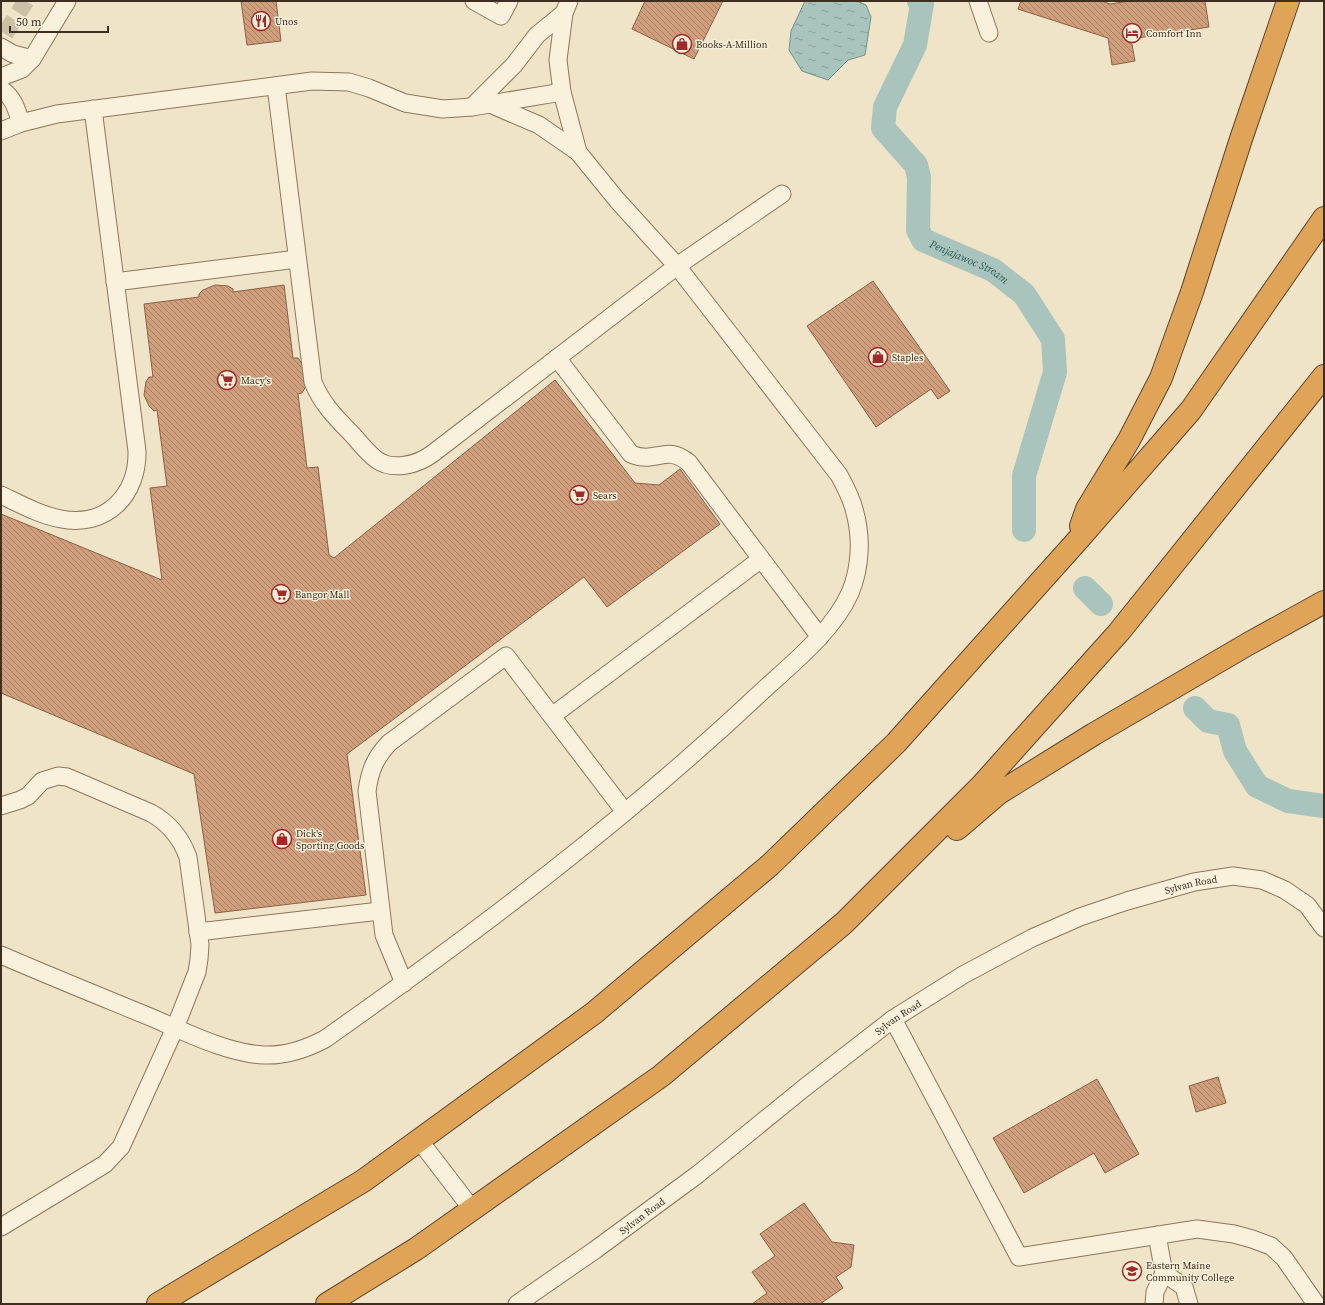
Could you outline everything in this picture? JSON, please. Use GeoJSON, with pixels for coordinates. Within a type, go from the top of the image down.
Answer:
{"type":"FeatureCollection","features":[{"type":"Feature","properties":{"kind":"highway"},"geometry":{"type":"LineString","coordinates":[[1077,541],[1087,509],[1129,440],[1161,378],[1192,292],[1241,139],[1288,1]]}},
{"type":"Feature","properties":{"kind":"highway"},"geometry":{"type":"LineString","coordinates":[[158,1304],[363,1181],[594,1013],[770,865],[896,743],[1077,541],[1191,410],[1324,218]]}},
{"type":"Feature","properties":{"kind":"highway"},"geometry":{"type":"LineString","coordinates":[[844,923],[982,785],[1120,632],[1324,376]]}},
{"type":"Feature","properties":{"kind":"highway"},"geometry":{"type":"LineString","coordinates":[[327,1304],[416,1249],[661,1076],[999,793],[1100,730],[1248,644],[1324,602]]}},
{"type":"Feature","properties":{"kind":"street"},"geometry":{"type":"LineString","coordinates":[[1,78],[22,70],[32,59],[67,1]]}},
{"type":"Feature","properties":{"kind":"street"},"geometry":{"type":"LineString","coordinates":[[474,1],[501,16],[509,1]]}},
{"type":"Feature","properties":{"kind":"street"},"geometry":{"type":"LineString","coordinates":[[978,1],[990,33]]}},
{"type":"Feature","properties":{"kind":"street"},"geometry":{"type":"LineString","coordinates":[[566,7],[558,60],[562,92],[578,152]]}},
{"type":"Feature","properties":{"kind":"street"},"geometry":{"type":"LineString","coordinates":[[472,107],[514,65],[537,35],[566,7]]}},
{"type":"Feature","properties":{"kind":"street"},"geometry":{"type":"LineString","coordinates":[[2,40],[13,54],[32,59]]}},
{"type":"Feature","properties":{"kind":"street"},"geometry":{"type":"LineString","coordinates":[[1,131],[21,123],[57,114],[312,81],[344,82],[369,88],[405,103],[443,109],[472,107],[562,92]]}},
{"type":"Feature","properties":{"kind":"street"},"geometry":{"type":"LineString","coordinates":[[276,86],[313,382],[317,393],[329,411],[377,460],[398,466],[423,460],[677,266],[782,194]]}},
{"type":"Feature","properties":{"kind":"street"},"geometry":{"type":"LineString","coordinates":[[1,89],[9,94],[17,110],[21,123]]}},
{"type":"Feature","properties":{"kind":"street"},"geometry":{"type":"LineString","coordinates":[[1,955],[175,1028],[230,1049],[246,1053],[265,1055],[287,1053],[302,1049],[325,1039],[404,983],[541,880],[625,812],[709,741],[820,637],[840,612],[850,593],[857,569],[859,548],[858,529],[854,508],[839,475],[677,266],[617,200],[578,152],[539,125],[490,104]]}},
{"type":"Feature","properties":{"kind":"street"},"geometry":{"type":"LineString","coordinates":[[1,496],[49,516],[74,520],[85,519],[111,510],[126,494],[135,474],[137,462],[136,451],[93,109]]}},
{"type":"Feature","properties":{"kind":"street"},"geometry":{"type":"LineString","coordinates":[[115,282],[297,258]]}},
{"type":"Feature","properties":{"kind":"street"},"geometry":{"type":"LineString","coordinates":[[557,358],[631,454],[638,457],[647,458],[671,454],[679,455],[689,463],[820,637]]}},
{"type":"Feature","properties":{"kind":"street"},"geometry":{"type":"LineString","coordinates":[[552,716],[761,559]]}},
{"type":"Feature","properties":{"kind":"street"},"geometry":{"type":"LineString","coordinates":[[404,983],[384,935],[367,791],[368,781],[375,760],[389,743],[506,656],[625,812]]}},
{"type":"Feature","properties":{"kind":"street"},"geometry":{"type":"LineString","coordinates":[[1,806],[28,796],[42,781],[58,776],[67,777],[161,818],[178,836],[188,857],[198,932],[199,952],[197,972],[175,1028],[121,1147],[105,1164],[1,1227]]}},
{"type":"Feature","properties":{"kind":"street","name":"Sylvan Road"},"geometry":{"type":"LineString","coordinates":[[516,1304],[595,1250],[697,1175],[804,1088],[893,1019],[963,975],[1032,938],[1080,917],[1127,901],[1194,882],[1232,876],[1262,880],[1285,890],[1307,905],[1324,928]]}},
{"type":"Feature","properties":{"kind":"street"},"geometry":{"type":"LineString","coordinates":[[198,932],[380,911]]}},
{"type":"Feature","properties":{"kind":"street"},"geometry":{"type":"LineString","coordinates":[[893,1019],[1019,1257],[1197,1229],[1224,1232],[1252,1239],[1271,1246],[1284,1258],[1316,1304]]}},
{"type":"Feature","properties":{"kind":"street"},"geometry":{"type":"LineString","coordinates":[[419,1140],[472,1209]]}},
{"type":"Feature","properties":{"kind":"street"},"geometry":{"type":"LineString","coordinates":[[1154,1304],[1155,1292],[1164,1273],[1157,1235]]}},
{"type":"Feature","properties":{"kind":"street"},"geometry":{"type":"LineString","coordinates":[[1164,1273],[1184,1287],[1189,1304]]}},
{"type":"Feature","properties":{"kind":"water"},"geometry":{"type":"Polygon","coordinates":[[[805,1],[857,1],[866,5],[871,17],[865,55],[848,60],[828,80],[802,71],[789,50],[791,31],[805,1]]]}},
{"type":"Feature","properties":{"kind":"building","name":"Unos"},"geometry":{"type":"Polygon","coordinates":[[[241,1],[276,1],[281,41],[247,45],[241,1]]]}},
{"type":"Feature","properties":{"kind":"building","name":"Books-A-Million"},"geometry":{"type":"Polygon","coordinates":[[[645,1],[723,1],[694,59],[632,29],[645,1]]]}},
{"type":"Feature","properties":{"kind":"building","name":"Comfort Inn"},"geometry":{"type":"Polygon","coordinates":[[[1021,1],[1102,1],[1110,4],[1129,1],[1205,1],[1209,27],[1131,39],[1135,61],[1112,65],[1108,38],[1018,9],[1021,1]]]}},
{"type":"Feature","properties":{"kind":"building","name":"Staples"},"geometry":{"type":"Polygon","coordinates":[[[873,281],[950,391],[938,399],[931,389],[876,427],[807,326],[873,281]]]}},
{"type":"Feature","properties":{"kind":"building","name":"Bangor Mall"},"geometry":{"type":"Polygon","coordinates":[[[215,285],[228,286],[233,289],[233,292],[284,285],[293,358],[298,358],[304,366],[306,386],[302,393],[298,394],[307,468],[318,467],[329,555],[334,558],[555,380],[635,483],[659,485],[680,469],[720,524],[607,607],[584,577],[347,754],[366,895],[215,913],[194,774],[1,693],[1,514],[162,580],[150,488],[167,486],[157,410],[154,411],[149,406],[144,395],[146,382],[149,377],[153,377],[144,304],[199,297],[199,294],[203,290],[215,285]]]}},
{"type":"Feature","properties":{"kind":"building"},"geometry":{"type":"Polygon","coordinates":[[[1218,1077],[1226,1103],[1196,1112],[1189,1086],[1218,1077]]]}},
{"type":"Feature","properties":{"kind":"building"},"geometry":{"type":"Polygon","coordinates":[[[1097,1079],[1139,1154],[1105,1173],[1094,1153],[1024,1193],[993,1138],[1097,1079]]]}},
{"type":"Feature","properties":{"kind":"building"},"geometry":{"type":"Polygon","coordinates":[[[804,1203],[832,1242],[854,1245],[851,1267],[836,1277],[843,1288],[820,1304],[752,1304],[767,1293],[752,1272],[775,1256],[760,1234],[804,1203]]]}},
{"type":"Feature","properties":{"kind":"waterway","name":"Penjajawoc Stream"},"geometry":{"type":"LineString","coordinates":[[919,1],[922,4],[915,45],[885,107],[883,128],[916,165],[919,177],[918,230],[923,240],[993,270],[1024,294],[1053,339],[1055,372],[1024,476],[1024,530]]}},
{"type":"Feature","properties":{"kind":"waterway","name":"Penjajawoc Stream"},"geometry":{"type":"LineString","coordinates":[[1085,588],[1101,604]]}},
{"type":"Feature","properties":{"kind":"waterway","name":"Penjajawoc Stream"},"geometry":{"type":"LineString","coordinates":[[1195,708],[1208,721],[1228,725],[1235,751],[1257,786],[1288,801],[1324,806]]}},
{"type":"Feature","properties":{"kind":"tunnel"},"geometry":{"type":"LineString","coordinates":[[5,34],[26,1]]}},
{"type":"Feature","properties":{"kind":"place","name":"Unos"},"geometry":{"type":"Point","coordinates":[261,21]}},
{"type":"Feature","properties":{"kind":"place","name":"Comfort Inn"},"geometry":{"type":"Point","coordinates":[1132,33]}},
{"type":"Feature","properties":{"kind":"place","name":"Books-A-Million"},"geometry":{"type":"Point","coordinates":[682,44]}},
{"type":"Feature","properties":{"kind":"place","name":"Staples"},"geometry":{"type":"Point","coordinates":[878,357]}},
{"type":"Feature","properties":{"kind":"place","name":"Macy's"},"geometry":{"type":"Point","coordinates":[227,380]}},
{"type":"Feature","properties":{"kind":"place","name":"Sears"},"geometry":{"type":"Point","coordinates":[579,495]}},
{"type":"Feature","properties":{"kind":"place","name":"Bangor Mall"},"geometry":{"type":"Point","coordinates":[281,594]}},
{"type":"Feature","properties":{"kind":"place","name":"Dick's Sporting Goods"},"geometry":{"type":"Point","coordinates":[282,839]}},
{"type":"Feature","properties":{"kind":"place","name":"Eastern Maine Community College"},"geometry":{"type":"Point","coordinates":[1132,1271]}}]}
